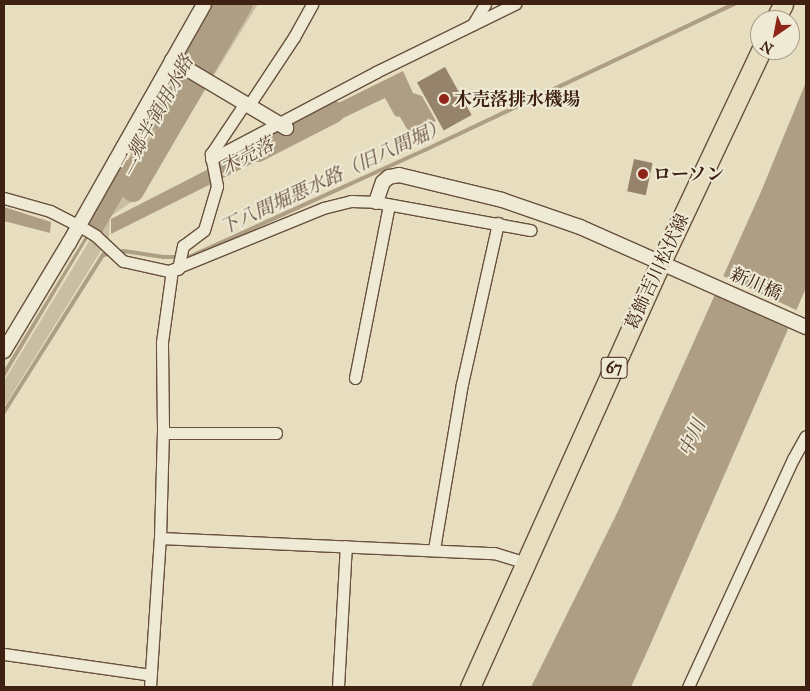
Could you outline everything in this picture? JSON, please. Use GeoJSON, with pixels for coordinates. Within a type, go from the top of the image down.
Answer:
{"type":"FeatureCollection","features":[{"type":"Feature","properties":{"kind":"main road","name":"葛飾吉川松伏線"},"geometry":{"type":"LineString","coordinates":[[470,687],[661,262],[756,60]]}},
{"type":"Feature","properties":{"kind":"street"},"geometry":{"type":"LineString","coordinates":[[4,351],[85,229],[172,60],[204,4]]}},
{"type":"Feature","properties":{"kind":"street"},"geometry":{"type":"LineString","coordinates":[[150,687],[160,538],[163,434],[162,342],[175,269],[183,246],[204,230],[218,186],[211,154],[294,37],[312,4]]}},
{"type":"Feature","properties":{"kind":"street"},"geometry":{"type":"LineString","coordinates":[[473,24],[485,4]]}},
{"type":"Feature","properties":{"kind":"street"},"geometry":{"type":"LineString","coordinates":[[211,159],[283,126],[376,72],[515,4]]}},
{"type":"Feature","properties":{"kind":"street"},"geometry":{"type":"LineString","coordinates":[[172,60],[283,126]]}},
{"type":"Feature","properties":{"kind":"street","name":"新川橋"},"geometry":{"type":"LineString","coordinates":[[383,204],[383,182],[389,177],[399,174],[502,200],[580,227],[806,327]]}},
{"type":"Feature","properties":{"kind":"street"},"geometry":{"type":"LineString","coordinates":[[4,198],[50,211],[85,229],[123,261],[175,269],[323,208],[351,202],[383,204],[530,230]]}},
{"type":"Feature","properties":{"kind":"street"},"geometry":{"type":"LineString","coordinates":[[355,378],[383,204]]}},
{"type":"Feature","properties":{"kind":"street"},"geometry":{"type":"LineString","coordinates":[[434,549],[462,384],[498,223]]}},
{"type":"Feature","properties":{"kind":"street"},"geometry":{"type":"LineString","coordinates":[[163,434],[276,433]]}},
{"type":"Feature","properties":{"kind":"street"},"geometry":{"type":"LineString","coordinates":[[688,687],[792,459],[806,436]]}},
{"type":"Feature","properties":{"kind":"street"},"geometry":{"type":"LineString","coordinates":[[160,538],[494,553],[527,563]]}},
{"type":"Feature","properties":{"kind":"street"},"geometry":{"type":"LineString","coordinates":[[338,687],[346,546]]}},
{"type":"Feature","properties":{"kind":"street"},"geometry":{"type":"LineString","coordinates":[[4,654],[151,675]]}},
{"type":"Feature","properties":{"kind":"shaded area"},"geometry":{"type":"Polygon","coordinates":[[[225,4],[258,4],[140,196],[110,217],[109,236],[99,254],[4,407],[4,381],[85,248],[225,4]]]}},
{"type":"Feature","properties":{"kind":"water"},"geometry":{"type":"Polygon","coordinates":[[[218,4],[223,4],[200,44],[197,39],[218,4]]]}},
{"type":"Feature","properties":{"kind":"water"},"geometry":{"type":"Polygon","coordinates":[[[403,71],[413,93],[422,96],[436,121],[410,134],[400,117],[395,116],[385,98],[316,131],[305,123],[306,119],[403,71]]]}},
{"type":"Feature","properties":{"kind":"water","name":"中川"},"geometry":{"type":"Polygon","coordinates":[[[806,82],[806,288],[631,687],[531,687],[618,511],[760,194],[806,82]]]}},
{"type":"Feature","properties":{"kind":"water"},"geometry":{"type":"Polygon","coordinates":[[[165,90],[171,94],[111,197],[109,196],[165,90]]]}},
{"type":"Feature","properties":{"kind":"water"},"geometry":{"type":"Polygon","coordinates":[[[277,134],[293,143],[111,234],[111,219],[277,134]]]}},
{"type":"Feature","properties":{"kind":"water"},"geometry":{"type":"Polygon","coordinates":[[[4,207],[51,222],[50,233],[4,221],[4,207]]]}},
{"type":"Feature","properties":{"kind":"water"},"geometry":{"type":"Polygon","coordinates":[[[85,237],[88,238],[4,378],[4,370],[85,237]]]}},
{"type":"Feature","properties":{"kind":"pier"},"geometry":{"type":"Polygon","coordinates":[[[721,275],[799,311],[790,329],[713,293],[721,275]]]}},
{"type":"Feature","properties":{"kind":"building","name":"木売落排水機場"},"geometry":{"type":"Polygon","coordinates":[[[445,67],[472,115],[444,131],[417,83],[445,67]]]}},
{"type":"Feature","properties":{"kind":"building"},"geometry":{"type":"Polygon","coordinates":[[[634,159],[653,163],[646,195],[627,191],[634,159]]]}},
{"type":"Feature","properties":{"kind":"waterway","name":"二郷半領用水路"},"geometry":{"type":"LineString","coordinates":[[153,119],[219,4]]}},
{"type":"Feature","properties":{"kind":"waterway"},"geometry":{"type":"LineString","coordinates":[[205,67],[242,4]]}},
{"type":"Feature","properties":{"kind":"waterway","name":"下八間堀悪水路（旧八間堀）"},"geometry":{"type":"LineString","coordinates":[[4,412],[103,255],[124,251],[164,257],[189,257],[425,150],[734,4]]}},
{"type":"Feature","properties":{"kind":"waterway"},"geometry":{"type":"LineString","coordinates":[[133,191],[194,86]]}},
{"type":"Feature","properties":{"kind":"waterway","name":"木売落"},"geometry":{"type":"LineString","coordinates":[[258,151],[334,112]]}},
{"type":"Feature","properties":{"kind":"waterway","name":"二郷半領用水路"},"geometry":{"type":"LineString","coordinates":[[93,226],[125,171]]}},
{"type":"Feature","properties":{"kind":"place","name":"木売落排水機場"},"geometry":{"type":"Point","coordinates":[444,99]}},
{"type":"Feature","properties":{"kind":"place","name":"ローソン"},"geometry":{"type":"Point","coordinates":[643,174]}}]}
